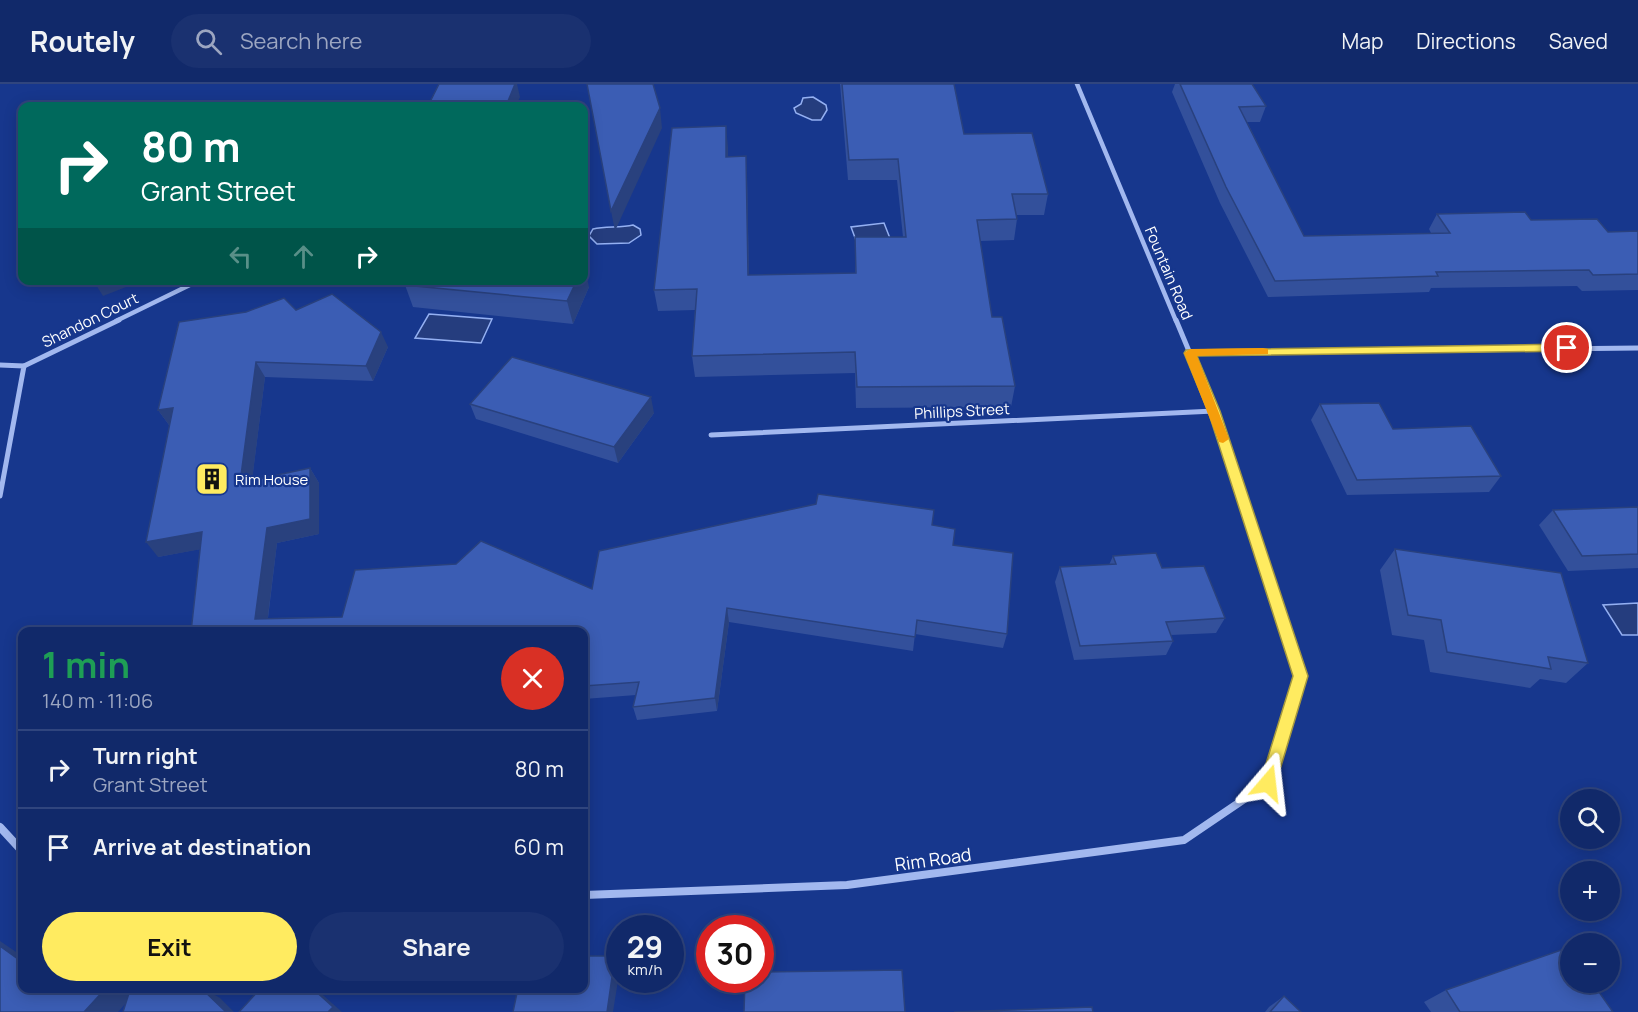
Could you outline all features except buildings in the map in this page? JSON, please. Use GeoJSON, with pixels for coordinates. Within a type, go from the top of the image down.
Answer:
{"type":"FeatureCollection","features":[{"type":"Feature","properties":{"kind":"street","name":"Fountain Road"},"geometry":{"type":"LineString","coordinates":[[1077,84],[1214,411],[1300,676],[1268,783]]}},
{"type":"Feature","properties":{"kind":"street","name":"Shandon Court"},"geometry":{"type":"LineString","coordinates":[[24,366],[190,285]]}},
{"type":"Feature","properties":{"kind":"street"},"geometry":{"type":"LineString","coordinates":[[1190,353],[1638,348]]}},
{"type":"Feature","properties":{"kind":"street"},"geometry":{"type":"LineString","coordinates":[[0,365],[24,366],[0,496]]}},
{"type":"Feature","properties":{"kind":"street","name":"Phillips Street"},"geometry":{"type":"LineString","coordinates":[[711,435],[1214,411]]}},
{"type":"Feature","properties":{"kind":"street","name":"Rim Road"},"geometry":{"type":"LineString","coordinates":[[588,895],[847,885],[1184,840],[1268,783]]}},
{"type":"Feature","properties":{"kind":"street"},"geometry":{"type":"LineString","coordinates":[[0,827],[18,847]]}},
{"type":"Feature","properties":{"kind":"water"},"geometry":{"type":"Polygon","coordinates":[[[813,97],[826,105],[827,110],[821,120],[812,120],[796,113],[794,108],[801,104],[803,98],[813,97]]]}},
{"type":"Feature","properties":{"kind":"water"},"geometry":{"type":"Polygon","coordinates":[[[884,223],[895,251],[861,254],[851,227],[884,223]]]}},
{"type":"Feature","properties":{"kind":"water"},"geometry":{"type":"Polygon","coordinates":[[[633,225],[640,229],[641,235],[629,243],[597,244],[589,236],[593,229],[633,225]]]}},
{"type":"Feature","properties":{"kind":"water"},"geometry":{"type":"Polygon","coordinates":[[[429,314],[492,319],[481,343],[415,338],[429,314]]]}},
{"type":"Feature","properties":{"kind":"water"},"geometry":{"type":"Polygon","coordinates":[[[1638,603],[1638,635],[1622,635],[1603,605],[1638,603]]]}},
{"type":"Feature","properties":{"kind":"slow traffic"},"geometry":{"type":"LineString","coordinates":[[1223,439],[1190,353],[1263,352]]}},
{"type":"Feature","properties":{"kind":"place","name":"Rim House"},"geometry":{"type":"Point","coordinates":[212,479]}},
{"type":"Feature","properties":{"kind":"route"},"geometry":{"type":"LineString","coordinates":[[1268,783],[1300,676],[1214,411],[1190,353],[1567,348]]}}]}
